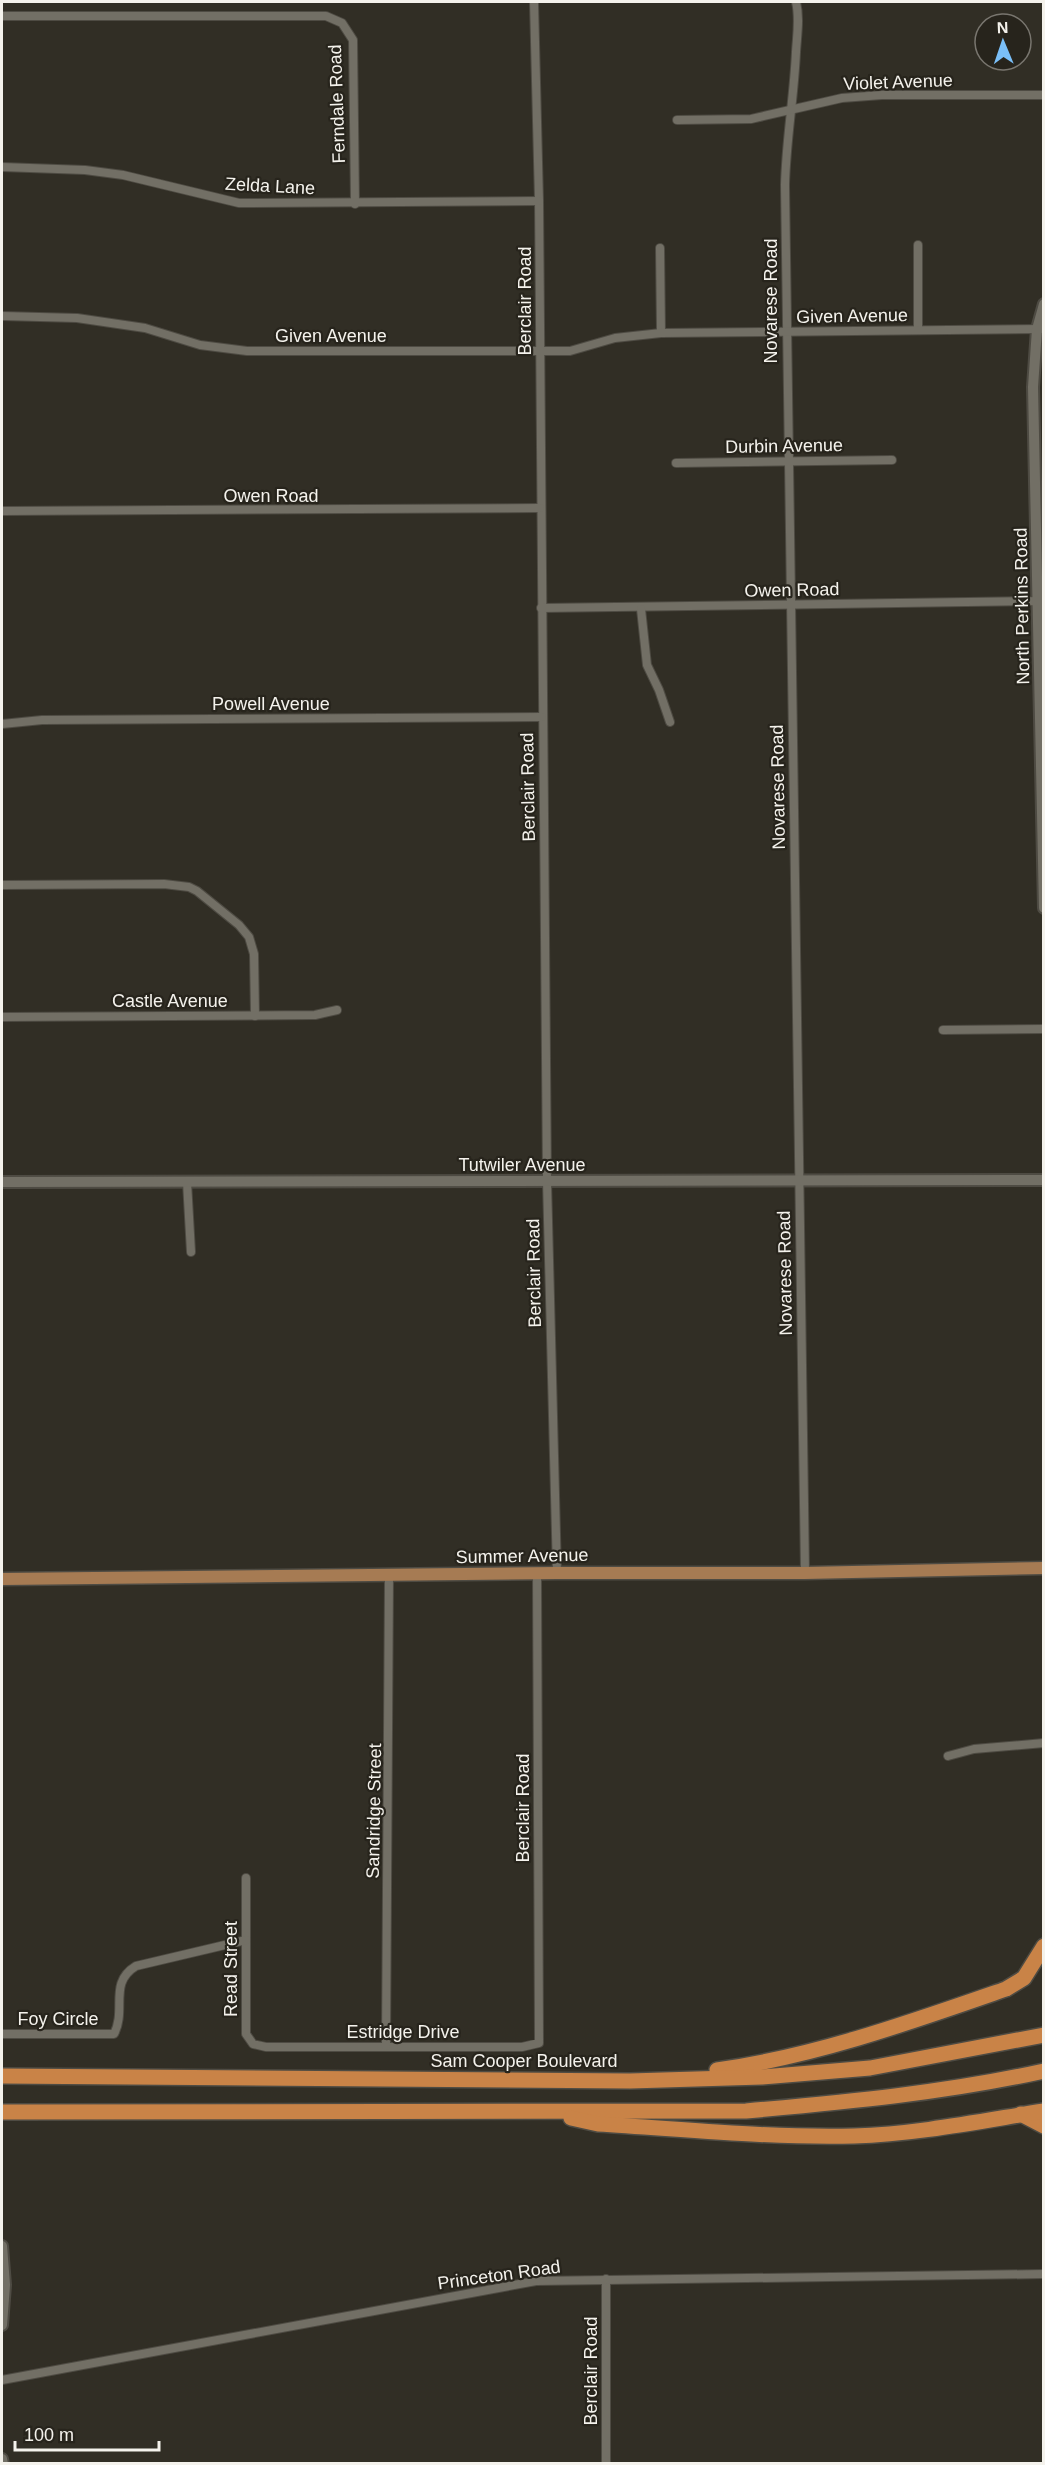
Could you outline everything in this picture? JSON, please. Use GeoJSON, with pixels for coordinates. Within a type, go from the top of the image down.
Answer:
{"type":"FeatureCollection","features":[{"type":"Feature","properties":{"kind":"highway"},"geometry":{"type":"LineString","coordinates":[[644,2080],[761,2064],[822,2049],[933,2014],[1006,1989],[1024,1978],[1044,1946]]}},
{"type":"Feature","properties":{"kind":"highway","name":"Sam Cooper Boulevard"},"geometry":{"type":"LineString","coordinates":[[8,2076],[644,2080],[762,2077],[870,2068],[1043,2035]]}},
{"type":"Feature","properties":{"kind":"highway"},"geometry":{"type":"LineString","coordinates":[[7,2112],[545,2112],[768,2109],[945,2090],[1044,2072]]}},
{"type":"Feature","properties":{"kind":"highway"},"geometry":{"type":"LineString","coordinates":[[545,2112],[598,2124],[844,2136],[926,2130],[1021,2114],[1041,2119]]}},
{"type":"Feature","properties":{"kind":"main road","name":"Summer Avenue"},"geometry":{"type":"LineString","coordinates":[[2,1579],[537,1573],[804,1573],[1044,1568]]}},
{"type":"Feature","properties":{"kind":"street","name":"Berclair Road"},"geometry":{"type":"LineString","coordinates":[[534,2],[539,201],[547,1181],[556,1573]]}},
{"type":"Feature","properties":{"kind":"street","name":"Novarese Road"},"geometry":{"type":"LineString","coordinates":[[796,2],[798,21],[786,165],[786,331],[804,1573]]}},
{"type":"Feature","properties":{"kind":"street","name":"Ferndale Road"},"geometry":{"type":"LineString","coordinates":[[2,16],[326,16],[342,23],[353,40],[355,204]]}},
{"type":"Feature","properties":{"kind":"street","name":"Violet Avenue"},"geometry":{"type":"LineString","coordinates":[[677,120],[751,118],[842,98],[882,95],[1044,95]]}},
{"type":"Feature","properties":{"kind":"street","name":"Zelda Lane"},"geometry":{"type":"LineString","coordinates":[[2,168],[85,170],[123,176],[238,203],[539,201]]}},
{"type":"Feature","properties":{"kind":"street"},"geometry":{"type":"LineString","coordinates":[[918,245],[918,330]]}},
{"type":"Feature","properties":{"kind":"street"},"geometry":{"type":"LineString","coordinates":[[660,248],[661,333]]}},
{"type":"Feature","properties":{"kind":"street","name":"North Perkins Road"},"geometry":{"type":"LineString","coordinates":[[1044,304],[1033,387],[1039,460],[1044,908]]}},
{"type":"Feature","properties":{"kind":"street","name":"Given Avenue"},"geometry":{"type":"LineString","coordinates":[[2,316],[77,318],[145,328],[200,345],[247,351],[570,351],[615,338],[661,333],[1040,329]]}},
{"type":"Feature","properties":{"kind":"street","name":"Durbin Avenue"},"geometry":{"type":"LineString","coordinates":[[676,463],[892,460]]}},
{"type":"Feature","properties":{"kind":"street","name":"Owen Road"},"geometry":{"type":"LineString","coordinates":[[2,511],[540,508]]}},
{"type":"Feature","properties":{"kind":"street","name":"Owen Road"},"geometry":{"type":"LineString","coordinates":[[541,608],[641,609],[1041,601]]}},
{"type":"Feature","properties":{"kind":"street"},"geometry":{"type":"LineString","coordinates":[[641,609],[647,664],[670,722]]}},
{"type":"Feature","properties":{"kind":"street","name":"Powell Avenue"},"geometry":{"type":"LineString","coordinates":[[2,724],[42,720],[542,717]]}},
{"type":"Feature","properties":{"kind":"street"},"geometry":{"type":"LineString","coordinates":[[2,885],[164,884],[189,887],[239,925],[249,937],[254,954],[255,1016]]}},
{"type":"Feature","properties":{"kind":"street","name":"Castle Avenue"},"geometry":{"type":"LineString","coordinates":[[2,1017],[322,1015],[337,1010]]}},
{"type":"Feature","properties":{"kind":"street"},"geometry":{"type":"LineString","coordinates":[[943,1030],[1044,1029]]}},
{"type":"Feature","properties":{"kind":"street","name":"Tutwiler Avenue"},"geometry":{"type":"LineString","coordinates":[[2,1182],[1044,1180]]}},
{"type":"Feature","properties":{"kind":"street"},"geometry":{"type":"LineString","coordinates":[[187,1182],[191,1252]]}},
{"type":"Feature","properties":{"kind":"street","name":"Berclair Road"},"geometry":{"type":"LineString","coordinates":[[537,1573],[539,2043]]}},
{"type":"Feature","properties":{"kind":"street","name":"Sandridge Street"},"geometry":{"type":"LineString","coordinates":[[386,2046],[389,1575]]}},
{"type":"Feature","properties":{"kind":"street"},"geometry":{"type":"LineString","coordinates":[[948,1756],[974,1749],[1044,1743]]}},
{"type":"Feature","properties":{"kind":"street","name":"Read Street"},"geometry":{"type":"LineString","coordinates":[[246,1878],[246,2034],[252,2044],[266,2047]]}},
{"type":"Feature","properties":{"kind":"street","name":"Foy Circle"},"geometry":{"type":"LineString","coordinates":[[2,2034],[114,2034],[119,2024],[120,1984],[125,1973],[136,1966],[246,1940]]}},
{"type":"Feature","properties":{"kind":"street","name":"Estridge Drive"},"geometry":{"type":"LineString","coordinates":[[266,2047],[522,2047],[539,2043]]}},
{"type":"Feature","properties":{"kind":"street"},"geometry":{"type":"LineString","coordinates":[[2,2246],[5,2285],[2,2325]]}},
{"type":"Feature","properties":{"kind":"street","name":"Princeton Road"},"geometry":{"type":"LineString","coordinates":[[2,2380],[518,2283],[606,2279],[1044,2274]]}},
{"type":"Feature","properties":{"kind":"street","name":"Berclair Road"},"geometry":{"type":"LineString","coordinates":[[606,2279],[606,2463]]}},
{"type":"Feature","properties":{"kind":"street"},"geometry":{"type":"LineString","coordinates":[[2,2459],[3,2463]]}}]}
